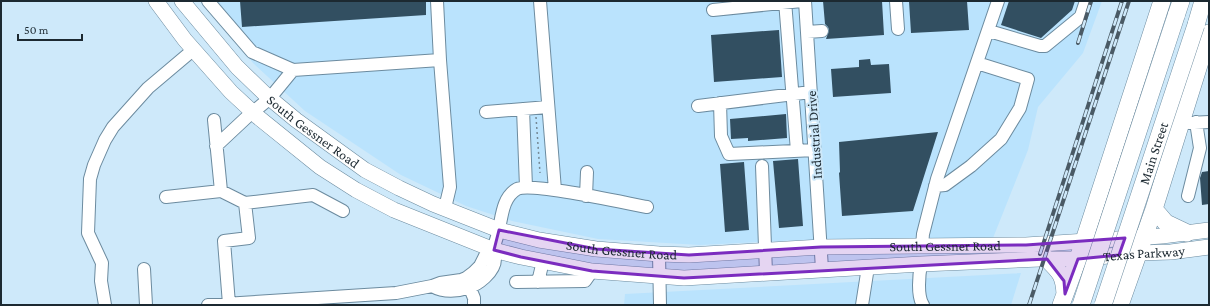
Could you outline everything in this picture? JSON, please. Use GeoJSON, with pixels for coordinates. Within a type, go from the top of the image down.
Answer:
{"type":"FeatureCollection","features":[{"type":"Feature","properties":{"kind":"highway"},"geometry":{"type":"LineString","coordinates":[[1063,300],[1078,259],[1162,1]]}},
{"type":"Feature","properties":{"kind":"highway","name":"Main Street"},"geometry":{"type":"LineString","coordinates":[[1103,305],[1202,29],[1203,1]]}},
{"type":"Feature","properties":{"kind":"highway","name":"Main Street"},"geometry":{"type":"LineString","coordinates":[[1081,305],[1179,9]]}},
{"type":"Feature","properties":{"kind":"highway"},"geometry":{"type":"LineString","coordinates":[[1120,305],[1154,208],[1180,123],[1202,29]]}},
{"type":"Feature","properties":{"kind":"highway"},"geometry":{"type":"LineString","coordinates":[[1154,208],[1166,223],[1187,233]]}},
{"type":"Feature","properties":{"kind":"highway"},"geometry":{"type":"LineString","coordinates":[[1047,259],[1058,270],[1064,281],[1063,300]]}},
{"type":"Feature","properties":{"kind":"main road","name":"South Gessner Road"},"geometry":{"type":"LineString","coordinates":[[156,1],[193,50],[231,92],[252,112],[320,167],[356,190],[394,210],[494,250],[592,271],[684,278],[921,264],[1078,259]]}},
{"type":"Feature","properties":{"kind":"main road","name":"South Gessner Road"},"geometry":{"type":"LineString","coordinates":[[182,1],[237,68],[302,124],[365,170],[399,188],[499,230],[539,240],[596,249],[689,255],[821,247],[1026,245],[1143,237]]}},
{"type":"Feature","properties":{"kind":"main road","name":"Texas Parkway"},"geometry":{"type":"LineString","coordinates":[[1143,237],[1209,230]]}},
{"type":"Feature","properties":{"kind":"main road"},"geometry":{"type":"LineString","coordinates":[[921,264],[922,246]]}},
{"type":"Feature","properties":{"kind":"main road"},"geometry":{"type":"LineString","coordinates":[[868,267],[869,247]]}},
{"type":"Feature","properties":{"kind":"main road","name":"Texas Parkway"},"geometry":{"type":"LineString","coordinates":[[1078,259],[1138,253],[1171,252],[1209,247]]}},
{"type":"Feature","properties":{"kind":"main road"},"geometry":{"type":"LineString","coordinates":[[592,271],[596,249]]}},
{"type":"Feature","properties":{"kind":"street"},"geometry":{"type":"LineString","coordinates":[[208,1],[252,52],[293,70],[440,60]]}},
{"type":"Feature","properties":{"kind":"street"},"geometry":{"type":"LineString","coordinates":[[221,1],[221,16]]}},
{"type":"Feature","properties":{"kind":"street"},"geometry":{"type":"LineString","coordinates":[[437,1],[450,187],[445,208]]}},
{"type":"Feature","properties":{"kind":"street"},"geometry":{"type":"LineString","coordinates":[[540,1],[554,190]]}},
{"type":"Feature","properties":{"kind":"street"},"geometry":{"type":"LineString","coordinates":[[713,10],[804,1]]}},
{"type":"Feature","properties":{"kind":"street","name":"Industrial Drive"},"geometry":{"type":"LineString","coordinates":[[804,1],[822,269]]}},
{"type":"Feature","properties":{"kind":"street"},"geometry":{"type":"LineString","coordinates":[[896,1],[898,29]]}},
{"type":"Feature","properties":{"kind":"street"},"geometry":{"type":"LineString","coordinates":[[922,246],[923,234],[935,186],[998,1]]}},
{"type":"Feature","properties":{"kind":"street"},"geometry":{"type":"LineString","coordinates":[[989,31],[1040,46],[1045,46],[1081,16],[1086,1]]}},
{"type":"Feature","properties":{"kind":"street"},"geometry":{"type":"LineString","coordinates":[[785,2],[797,151]]}},
{"type":"Feature","properties":{"kind":"street"},"geometry":{"type":"LineString","coordinates":[[807,32],[822,31]]}},
{"type":"Feature","properties":{"kind":"street"},"geometry":{"type":"LineString","coordinates":[[105,305],[101,281],[102,263],[88,233],[90,179],[94,165],[105,140],[113,127],[148,88],[193,50]]}},
{"type":"Feature","properties":{"kind":"street"},"geometry":{"type":"LineString","coordinates":[[935,186],[945,185],[972,166],[1001,139],[1020,108],[1028,79],[977,64]]}},
{"type":"Feature","properties":{"kind":"street"},"geometry":{"type":"LineString","coordinates":[[216,146],[252,112],[270,98],[293,70]]}},
{"type":"Feature","properties":{"kind":"street"},"geometry":{"type":"LineString","coordinates":[[698,106],[811,92]]}},
{"type":"Feature","properties":{"kind":"street"},"geometry":{"type":"LineString","coordinates":[[720,103],[721,136],[729,154],[815,150]]}},
{"type":"Feature","properties":{"kind":"street"},"geometry":{"type":"LineString","coordinates":[[486,112],[548,107]]}},
{"type":"Feature","properties":{"kind":"street"},"geometry":{"type":"LineString","coordinates":[[523,109],[526,187]]}},
{"type":"Feature","properties":{"kind":"street"},"geometry":{"type":"LineString","coordinates":[[214,120],[221,191]]}},
{"type":"Feature","properties":{"kind":"street"},"geometry":{"type":"LineString","coordinates":[[1188,196],[1200,148],[1196,122]]}},
{"type":"Feature","properties":{"kind":"street"},"geometry":{"type":"LineString","coordinates":[[1180,123],[1209,122]]}},
{"type":"Feature","properties":{"kind":"street"},"geometry":{"type":"LineString","coordinates":[[762,166],[766,273]]}},
{"type":"Feature","properties":{"kind":"street"},"geometry":{"type":"LineString","coordinates":[[586,196],[587,172]]}},
{"type":"Feature","properties":{"kind":"street"},"geometry":{"type":"LineString","coordinates":[[208,305],[333,301],[396,293],[432,286],[441,291],[460,290],[468,283],[478,283],[490,272],[496,258],[494,250],[506,202],[510,195],[518,189],[526,187],[554,190],[646,207]]}},
{"type":"Feature","properties":{"kind":"street"},"geometry":{"type":"LineString","coordinates":[[166,197],[221,191],[246,203],[313,195],[343,211]]}},
{"type":"Feature","properties":{"kind":"street"},"geometry":{"type":"LineString","coordinates":[[224,304],[224,241],[249,238],[246,203]]}},
{"type":"Feature","properties":{"kind":"street"},"geometry":{"type":"LineString","coordinates":[[659,254],[660,305]]}},
{"type":"Feature","properties":{"kind":"street"},"geometry":{"type":"LineString","coordinates":[[538,282],[542,261]]}},
{"type":"Feature","properties":{"kind":"street"},"geometry":{"type":"LineString","coordinates":[[921,264],[919,277],[920,296],[923,305]]}},
{"type":"Feature","properties":{"kind":"street"},"geometry":{"type":"LineString","coordinates":[[862,305],[868,267]]}},
{"type":"Feature","properties":{"kind":"street"},"geometry":{"type":"LineString","coordinates":[[144,269],[146,305]]}},
{"type":"Feature","properties":{"kind":"street"},"geometry":{"type":"LineString","coordinates":[[516,282],[585,281],[592,271]]}},
{"type":"Feature","properties":{"kind":"street"},"geometry":{"type":"LineString","coordinates":[[468,283],[474,298],[474,305]]}},
{"type":"Feature","properties":{"kind":"street"},"geometry":{"type":"LineString","coordinates":[[396,293],[397,305]]}},
{"type":"Feature","properties":{"kind":"path"},"geometry":{"type":"LineString","coordinates":[[536,108],[540,173]]}},
{"type":"Feature","properties":{"kind":"highlighted area"},"geometry":{"type":"Polygon","coordinates":[[[499,230],[596,249],[689,255],[821,247],[1026,245],[1125,238],[1119,255],[1078,259],[1065,294],[1064,281],[1047,259],[684,278],[592,271],[494,250],[499,230]]]}},
{"type":"Feature","properties":{"kind":"shaded area"},"geometry":{"type":"Polygon","coordinates":[[[205,1],[1102,1],[1083,53],[1038,107],[1028,150],[993,238],[802,240],[700,245],[598,239],[512,221],[466,206],[401,175],[305,111],[253,63],[205,1]]]}},
{"type":"Feature","properties":{"kind":"shaded area"},"geometry":{"type":"Polygon","coordinates":[[[1021,273],[1011,305],[624,305],[625,294],[1021,273]]]}},
{"type":"Feature","properties":{"kind":"building"},"geometry":{"type":"Polygon","coordinates":[[[240,1],[426,1],[426,15],[242,27],[240,1]]]}},
{"type":"Feature","properties":{"kind":"building"},"geometry":{"type":"Polygon","coordinates":[[[823,1],[882,1],[884,35],[826,39],[829,30],[825,24],[823,1]]]}},
{"type":"Feature","properties":{"kind":"building"},"geometry":{"type":"Polygon","coordinates":[[[909,1],[967,1],[969,30],[911,33],[909,1]]]}},
{"type":"Feature","properties":{"kind":"building"},"geometry":{"type":"Polygon","coordinates":[[[1009,1],[1075,1],[1072,10],[1041,38],[1001,25],[1009,1]]]}},
{"type":"Feature","properties":{"kind":"building"},"geometry":{"type":"Polygon","coordinates":[[[779,30],[782,77],[714,82],[711,35],[779,30]]]}},
{"type":"Feature","properties":{"kind":"building"},"geometry":{"type":"Polygon","coordinates":[[[870,59],[871,65],[889,64],[891,93],[833,97],[831,69],[859,67],[859,60],[870,59]]]}},
{"type":"Feature","properties":{"kind":"building"},"geometry":{"type":"Polygon","coordinates":[[[786,114],[787,138],[748,141],[748,138],[731,139],[730,119],[786,114]]]}},
{"type":"Feature","properties":{"kind":"building"},"geometry":{"type":"Polygon","coordinates":[[[938,132],[913,211],[842,216],[839,173],[839,142],[938,132]]]}},
{"type":"Feature","properties":{"kind":"building"},"geometry":{"type":"Polygon","coordinates":[[[798,159],[803,226],[779,228],[773,161],[798,159]]]}},
{"type":"Feature","properties":{"kind":"building"},"geometry":{"type":"Polygon","coordinates":[[[744,162],[749,230],[725,232],[720,164],[744,162]]]}},
{"type":"Feature","properties":{"kind":"building"},"geometry":{"type":"Polygon","coordinates":[[[1209,171],[1209,204],[1202,205],[1200,178],[1202,172],[1209,171]]]}},
{"type":"Feature","properties":{"kind":"railway"},"geometry":{"type":"LineString","coordinates":[[1078,43],[1091,1]]}},
{"type":"Feature","properties":{"kind":"railway"},"geometry":{"type":"LineString","coordinates":[[1040,254],[1122,1]]}},
{"type":"Feature","properties":{"kind":"railway"},"geometry":{"type":"LineString","coordinates":[[1029,305],[1129,1]]}}]}
